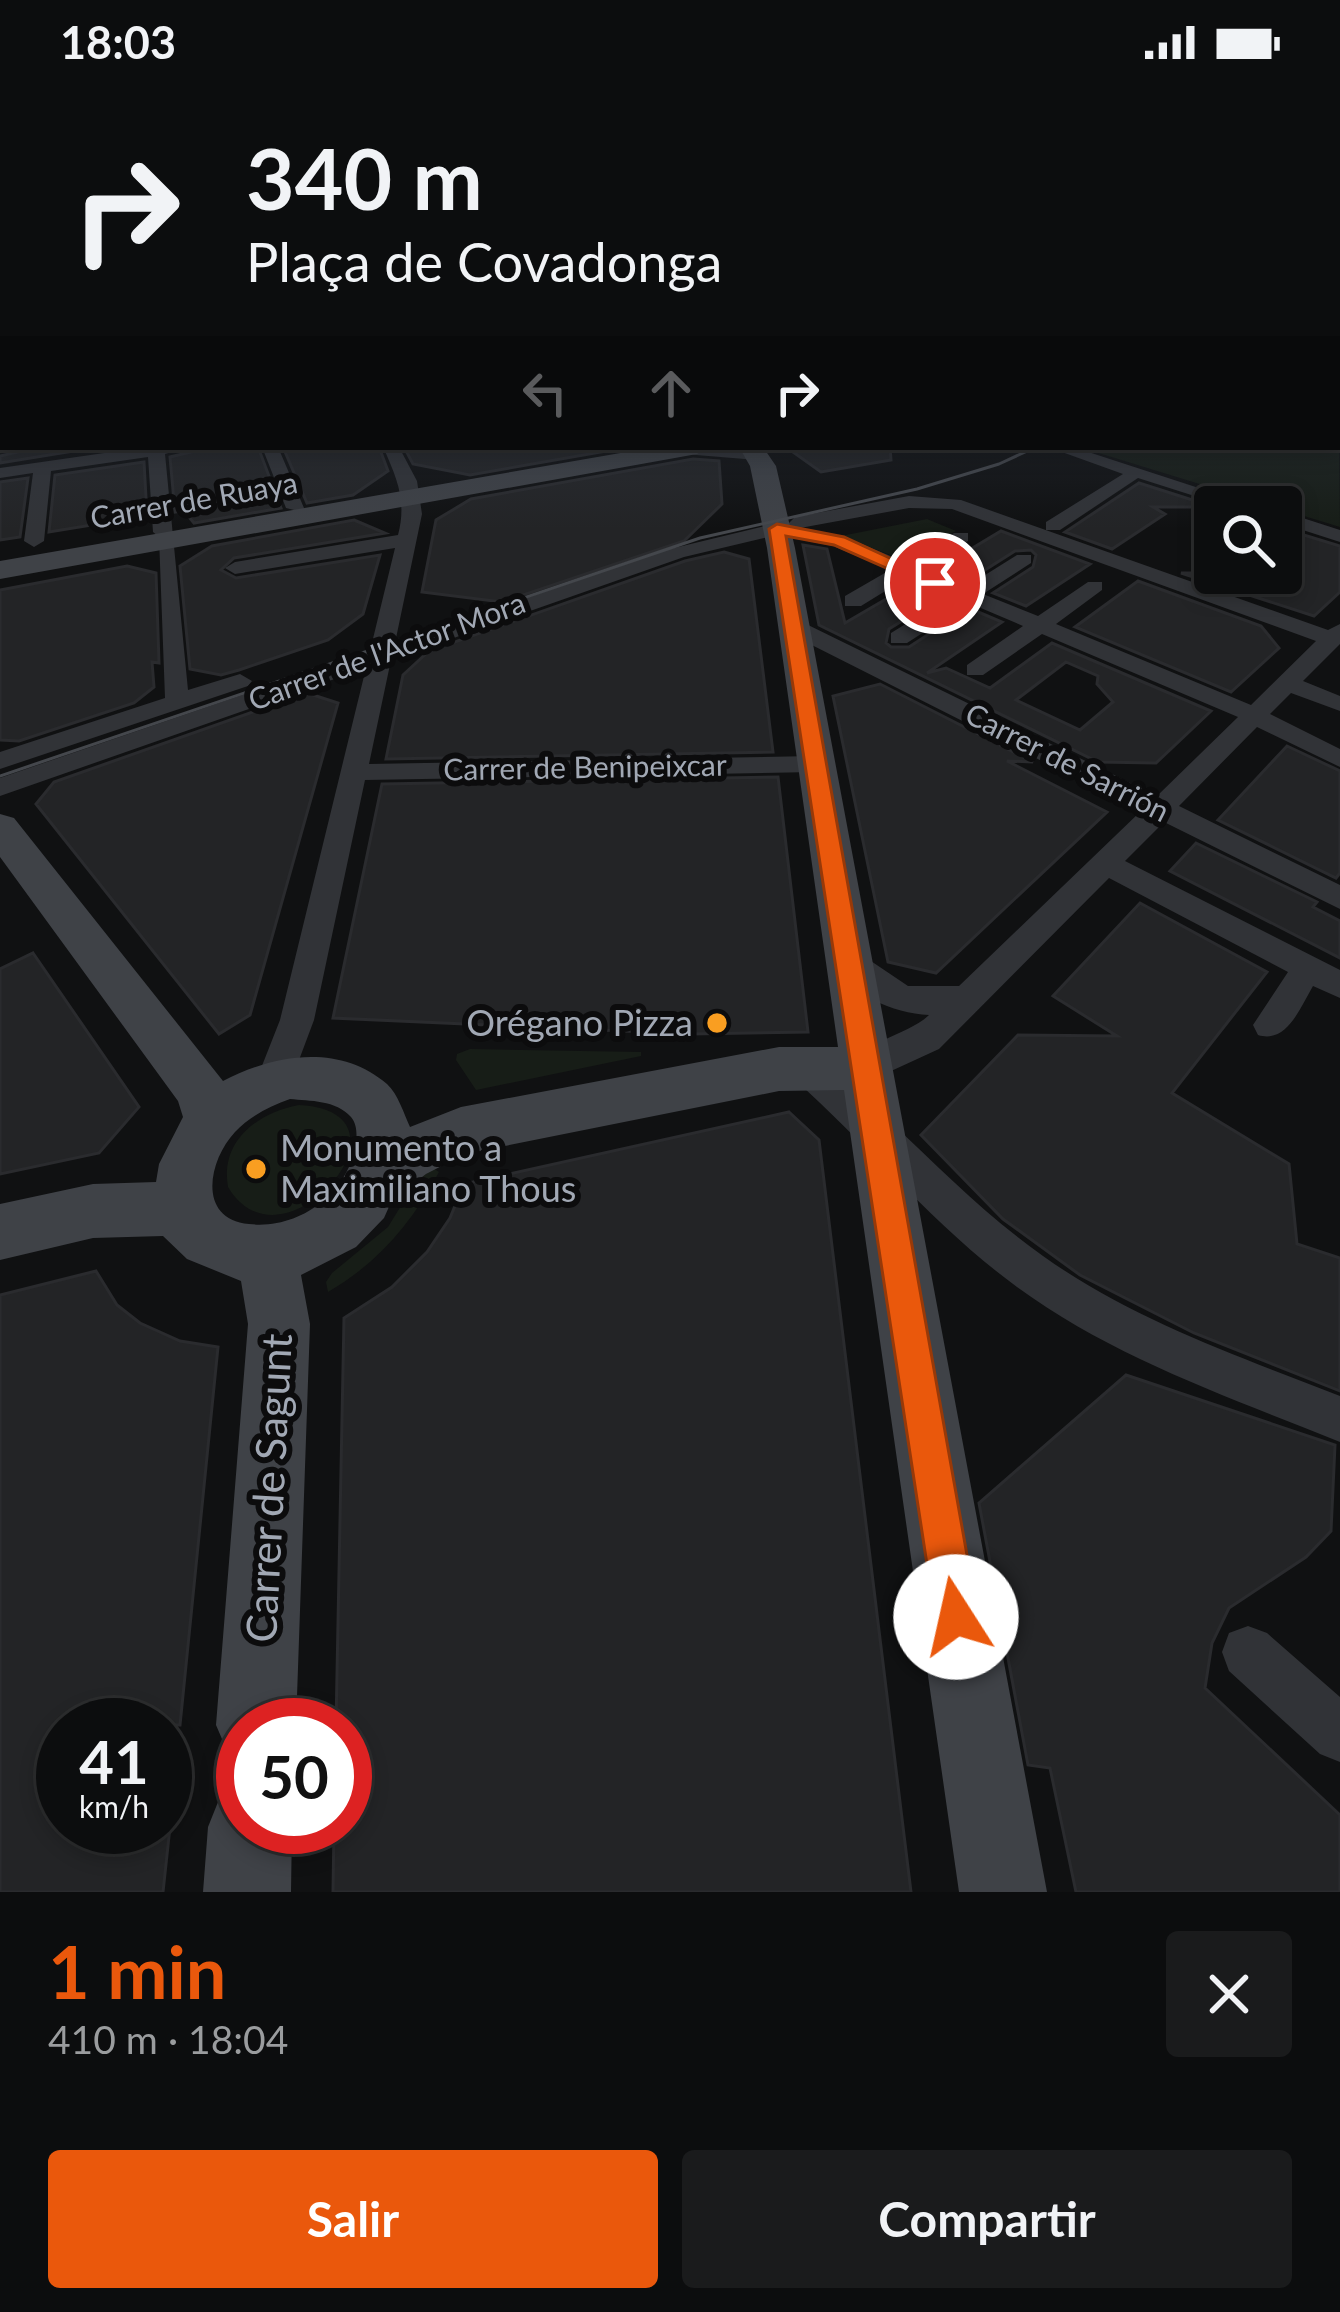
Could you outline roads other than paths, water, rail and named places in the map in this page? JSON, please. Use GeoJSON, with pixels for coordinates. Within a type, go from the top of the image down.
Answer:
{"type":"FeatureCollection","features":[{"type":"Feature","properties":{"kind":"street"},"geometry":{"type":"LineString","coordinates":[[0,453],[20,450]]}},
{"type":"Feature","properties":{"kind":"street"},"geometry":{"type":"LineString","coordinates":[[0,473],[150,450]]}},
{"type":"Feature","properties":{"kind":"street"},"geometry":{"type":"LineString","coordinates":[[156,450],[177,702]]}},
{"type":"Feature","properties":{"kind":"street"},"geometry":{"type":"LineString","coordinates":[[271,450],[295,508]]}},
{"type":"Feature","properties":{"kind":"street"},"geometry":{"type":"LineString","coordinates":[[274,1081],[297,1020],[412,514],[410,494],[393,450]]}},
{"type":"Feature","properties":{"kind":"street","name":"Carrer de Ruaya"},"geometry":{"type":"LineString","coordinates":[[164,536],[295,508],[410,494],[638,450]]}},
{"type":"Feature","properties":{"kind":"street","name":"Carrer de Ruaya"},"geometry":{"type":"LineString","coordinates":[[0,565],[678,450]]}},
{"type":"Feature","properties":{"kind":"street"},"geometry":{"type":"LineString","coordinates":[[1066,450],[1194,490]]}},
{"type":"Feature","properties":{"kind":"street"},"geometry":{"type":"LineString","coordinates":[[754,451],[787,523],[794,627],[814,764],[1003,1892]]}},
{"type":"Feature","properties":{"kind":"street"},"geometry":{"type":"LineString","coordinates":[[34,542],[42,471]]}},
{"type":"Feature","properties":{"kind":"street"},"geometry":{"type":"LineString","coordinates":[[1053,526],[1130,477]]}},
{"type":"Feature","properties":{"kind":"street","name":"Carrer de l'Actor Mora"},"geometry":{"type":"LineString","coordinates":[[0,761],[177,702],[677,553],[787,523],[909,502],[954,503],[1336,635]]}},
{"type":"Feature","properties":{"kind":"street"},"geometry":{"type":"LineString","coordinates":[[787,523],[1255,716],[1280,734],[1340,759]]}},
{"type":"Feature","properties":{"kind":"street"},"geometry":{"type":"LineString","coordinates":[[1302,524],[1340,536]]}},
{"type":"Feature","properties":{"kind":"street"},"geometry":{"type":"LineString","coordinates":[[853,601],[962,537]]}},
{"type":"Feature","properties":{"kind":"street"},"geometry":{"type":"LineString","coordinates":[[235,568],[406,540]]}},
{"type":"Feature","properties":{"kind":"street"},"geometry":{"type":"LineString","coordinates":[[899,638],[1024,559]]}},
{"type":"Feature","properties":{"kind":"street"},"geometry":{"type":"LineString","coordinates":[[975,670],[1095,586]]}},
{"type":"Feature","properties":{"kind":"street","name":"Carrer de Sarrión"},"geometry":{"type":"LineString","coordinates":[[794,627],[1340,898]]}},
{"type":"Feature","properties":{"kind":"street"},"geometry":{"type":"LineString","coordinates":[[377,1180],[409,1153],[461,1131],[725,1078],[866,1068],[927,1040],[1336,635]]}},
{"type":"Feature","properties":{"kind":"street","name":"Carrer de l'Actor Mora"},"geometry":{"type":"LineString","coordinates":[[0,787],[384,643]]}},
{"type":"Feature","properties":{"kind":"street"},"geometry":{"type":"LineString","coordinates":[[1288,684],[1340,704]]}},
{"type":"Feature","properties":{"kind":"street","name":"Carrer de Benipeixcar"},"geometry":{"type":"LineString","coordinates":[[357,772],[814,764]]}},
{"type":"Feature","properties":{"kind":"street"},"geometry":{"type":"LineString","coordinates":[[0,828],[202,1092],[195,1165],[196,1230],[216,1245],[259,1255],[304,1245],[335,1228],[360,1206],[377,1180],[386,1156],[382,1117]]}},
{"type":"Feature","properties":{"kind":"street"},"geometry":{"type":"LineString","coordinates":[[1107,864],[1340,985]]}},
{"type":"Feature","properties":{"kind":"street"},"geometry":{"type":"LineString","coordinates":[[848,962],[874,985],[906,1001],[928,1005],[971,996]]}},
{"type":"Feature","properties":{"kind":"street"},"geometry":{"type":"LineString","coordinates":[[1270,1025],[1308,968]]}},
{"type":"Feature","properties":{"kind":"street"},"geometry":{"type":"LineString","coordinates":[[807,1069],[966,1217],[1059,1292],[1142,1340],[1340,1419]]}},
{"type":"Feature","properties":{"kind":"street"},"geometry":{"type":"LineString","coordinates":[[0,1232],[109,1207],[163,1207],[195,1165],[232,1102],[274,1081],[308,1076],[344,1083],[399,1126],[461,1131]]}},
{"type":"Feature","properties":{"kind":"street"},"geometry":{"type":"LineString","coordinates":[[889,1222],[900,1199],[919,1193],[935,1197],[966,1217]]}},
{"type":"Feature","properties":{"kind":"street","name":"Carrer de Sagunt"},"geometry":{"type":"LineString","coordinates":[[258,1698],[279,1324],[270,1272],[259,1255]]}},
{"type":"Feature","properties":{"kind":"street"},"geometry":{"type":"LineString","coordinates":[[1247,1652],[1340,1734]]}},
{"type":"Feature","properties":{"kind":"street"},"geometry":{"type":"LineString","coordinates":[[247,1892],[249,1854]]}},
{"type":"Feature","properties":{"kind":"tram line"},"geometry":{"type":"LineString","coordinates":[[0,776],[700,538],[917,489],[1029,450]]}},
{"type":"Feature","properties":{"kind":"place","name":"Orégano Pizza"},"geometry":{"type":"Point","coordinates":[717,1023]}},
{"type":"Feature","properties":{"kind":"place","name":"Monumento a Maximiliano Thous"},"geometry":{"type":"Point","coordinates":[256,1169]}}]}
